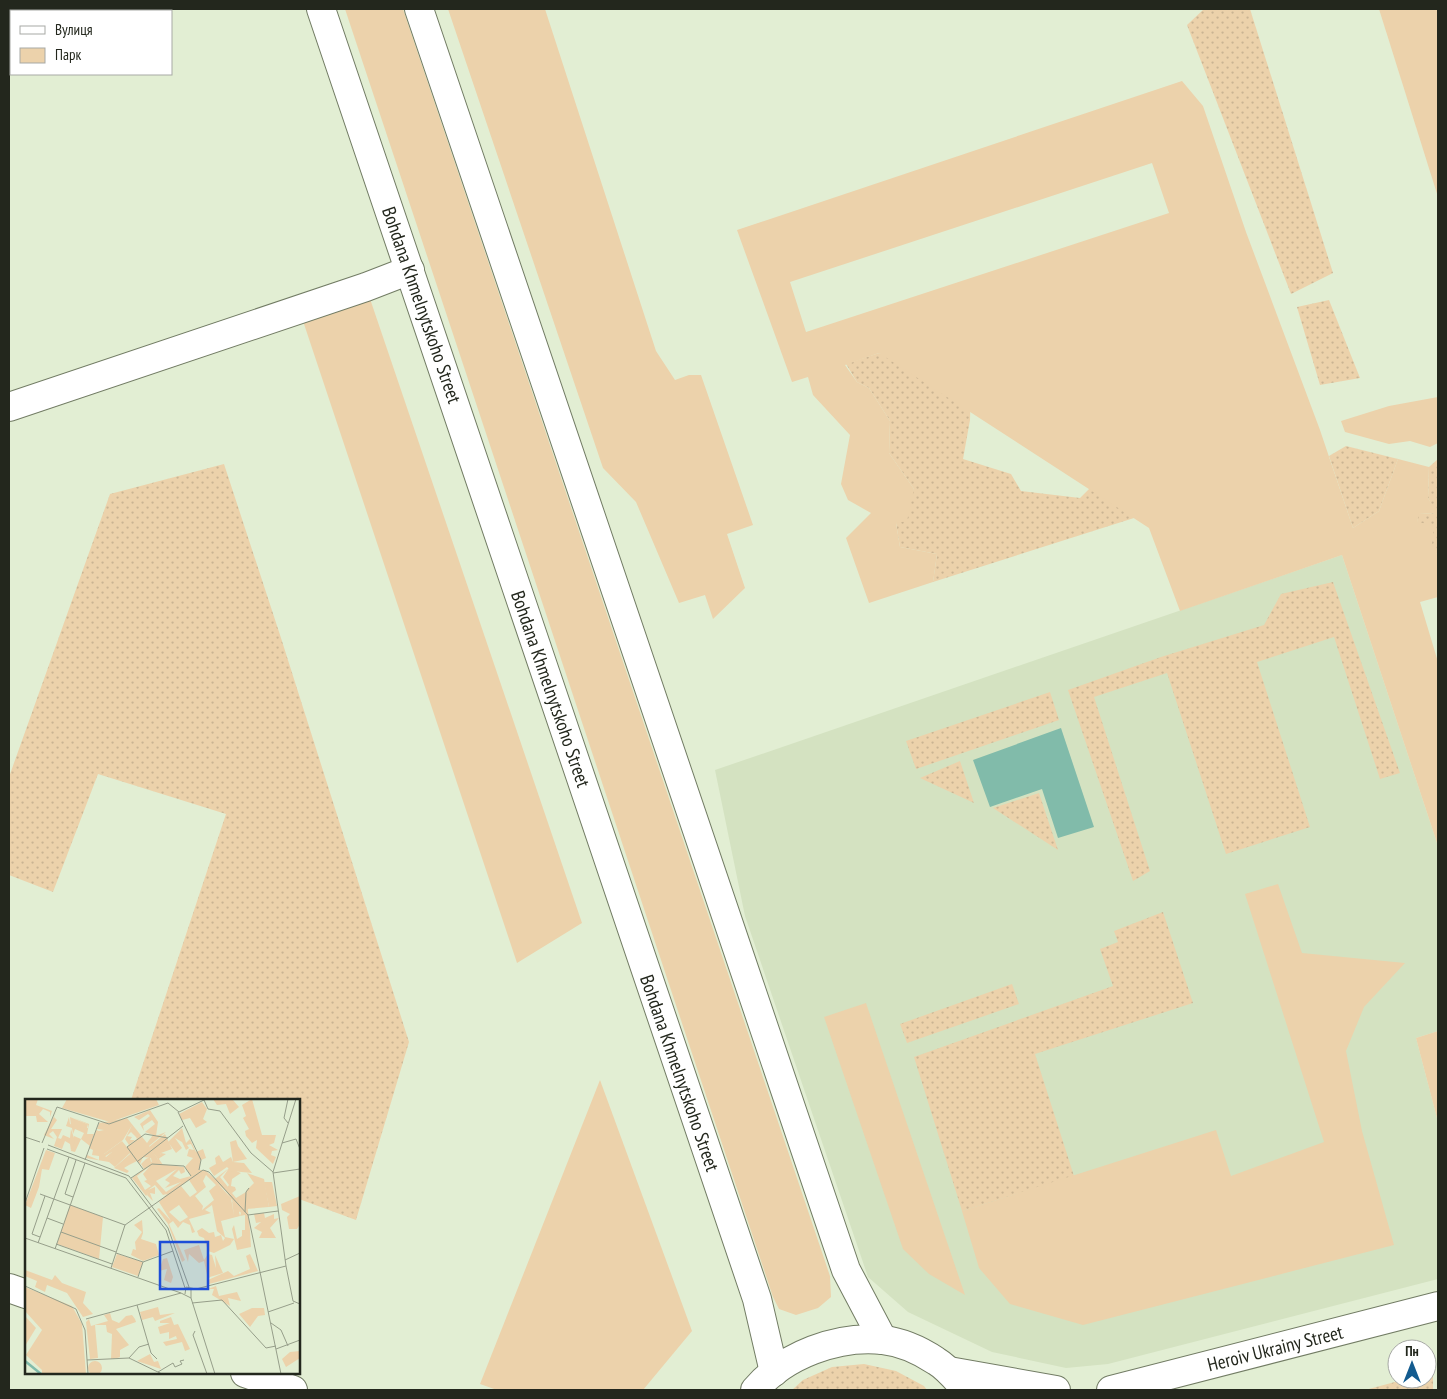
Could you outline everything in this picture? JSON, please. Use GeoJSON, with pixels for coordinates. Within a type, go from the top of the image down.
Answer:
{"type":"FeatureCollection","features":[{"type":"Feature","properties":{"kind":"street","name":"Bohdana Khmelnytskoho Street"},"geometry":{"type":"LineString","coordinates":[[321,9],[757,1299],[764,1381]]}},
{"type":"Feature","properties":{"kind":"street"},"geometry":{"type":"LineString","coordinates":[[419,9],[846,1270],[883,1340]]}},
{"type":"Feature","properties":{"kind":"street"},"geometry":{"type":"LineString","coordinates":[[9,407],[366,287],[410,270]]}},
{"type":"Feature","properties":{"kind":"street"},"geometry":{"type":"LineString","coordinates":[[9,1288],[25,1294]]}},
{"type":"Feature","properties":{"kind":"street","name":"Heroiv Ukrainy Street"},"geometry":{"type":"LineString","coordinates":[[1111,1390],[1438,1306]]}},
{"type":"Feature","properties":{"kind":"street"},"geometry":{"type":"LineString","coordinates":[[764,1381],[809,1350],[848,1341],[883,1340],[914,1349],[937,1361],[958,1380],[1056,1390]]}},
{"type":"Feature","properties":{"kind":"street"},"geometry":{"type":"LineString","coordinates":[[248,1374],[293,1390]]}},
{"type":"Feature","properties":{"kind":"shaded area"},"geometry":{"type":"Polygon","coordinates":[[[1342,555],[1438,846],[1438,1031],[1416,1038],[1438,1122],[1438,1279],[1108,1364],[1066,1368],[992,1352],[908,1312],[868,1277],[745,916],[715,770],[1342,555]]]}},
{"type":"Feature","properties":{"kind":"green space"},"geometry":{"type":"Polygon","coordinates":[[[345,9],[403,9],[830,1276],[831,1297],[818,1308],[796,1315],[779,1309],[773,1297],[345,9]]]}},
{"type":"Feature","properties":{"kind":"green space"},"geometry":{"type":"Polygon","coordinates":[[[448,9],[545,9],[656,351],[675,380],[689,375],[701,375],[753,525],[727,534],[745,588],[713,619],[705,595],[679,603],[636,502],[603,468],[448,9]]]}},
{"type":"Feature","properties":{"kind":"green space"},"geometry":{"type":"Polygon","coordinates":[[[1204,9],[1250,9],[1333,273],[1291,294],[1187,25],[1204,9]]]}},
{"type":"Feature","properties":{"kind":"green space"},"geometry":{"type":"Polygon","coordinates":[[[1379,9],[1438,9],[1438,197],[1379,9]]]}},
{"type":"Feature","properties":{"kind":"green space"},"geometry":{"type":"Polygon","coordinates":[[[1182,81],[1203,106],[1246,232],[1320,430],[1353,528],[1379,511],[1398,459],[1429,467],[1428,498],[1437,513],[1419,514],[1417,522],[1434,525],[1432,544],[1438,556],[1438,597],[1420,602],[1438,662],[1438,846],[1342,555],[1180,611],[1149,528],[879,353],[845,365],[857,382],[869,388],[890,421],[889,453],[914,489],[907,521],[896,523],[900,547],[937,554],[933,582],[869,603],[846,538],[871,513],[848,500],[841,484],[850,435],[813,395],[808,377],[792,382],[737,230],[1182,81]],[[1152,163],[790,282],[806,332],[1169,213],[1152,163]]]}},
{"type":"Feature","properties":{"kind":"green space"},"geometry":{"type":"Polygon","coordinates":[[[366,287],[582,923],[517,963],[299,309],[366,287]]]}},
{"type":"Feature","properties":{"kind":"green space"},"geometry":{"type":"Polygon","coordinates":[[[1329,300],[1360,378],[1320,385],[1297,307],[1329,300]]]}},
{"type":"Feature","properties":{"kind":"green space"},"geometry":{"type":"Polygon","coordinates":[[[879,353],[971,382],[970,420],[963,459],[1011,474],[1021,491],[1080,498],[1093,485],[1126,487],[1134,518],[933,582],[937,554],[900,547],[896,523],[914,489],[889,453],[890,421],[869,388],[857,382],[846,364],[879,353]]]}},
{"type":"Feature","properties":{"kind":"green space"},"geometry":{"type":"Polygon","coordinates":[[[1438,397],[1438,443],[1430,447],[1410,441],[1389,444],[1345,432],[1341,421],[1389,406],[1438,397]]]}},
{"type":"Feature","properties":{"kind":"green space"},"geometry":{"type":"Polygon","coordinates":[[[1346,446],[1398,459],[1379,511],[1353,528],[1329,456],[1346,446]]]}},
{"type":"Feature","properties":{"kind":"green space"},"geometry":{"type":"Polygon","coordinates":[[[1438,459],[1438,556],[1417,522],[1418,514],[1436,513],[1428,498],[1429,467],[1438,459]]]}},
{"type":"Feature","properties":{"kind":"green space"},"geometry":{"type":"Polygon","coordinates":[[[224,464],[409,1042],[356,1220],[300,1199],[300,1099],[131,1099],[226,814],[98,774],[53,892],[9,875],[9,777],[110,494],[224,464]]]}},
{"type":"Feature","properties":{"kind":"green space"},"geometry":{"type":"Polygon","coordinates":[[[1333,582],[1400,773],[1380,779],[1334,637],[1257,662],[1310,827],[1226,854],[1167,673],[1094,697],[1150,871],[1133,881],[1068,690],[1161,657],[1264,625],[1281,594],[1333,582]]]}},
{"type":"Feature","properties":{"kind":"green space"},"geometry":{"type":"Polygon","coordinates":[[[1050,692],[1059,720],[916,769],[906,741],[1050,692]]]}},
{"type":"Feature","properties":{"kind":"green space"},"geometry":{"type":"Polygon","coordinates":[[[960,761],[974,803],[920,778],[960,761]]]}},
{"type":"Feature","properties":{"kind":"green space"},"geometry":{"type":"Polygon","coordinates":[[[1039,793],[1058,850],[993,808],[1039,793]]]}},
{"type":"Feature","properties":{"kind":"green space"},"geometry":{"type":"Polygon","coordinates":[[[1278,884],[1302,953],[1405,963],[1364,1007],[1346,1051],[1362,1131],[1394,1245],[1083,1325],[1010,1304],[979,1268],[962,1211],[1216,1130],[1231,1176],[1324,1142],[1245,894],[1278,884]]]}},
{"type":"Feature","properties":{"kind":"green space"},"geometry":{"type":"Polygon","coordinates":[[[1163,912],[1193,1003],[1035,1054],[1074,1176],[962,1211],[914,1057],[1113,986],[1100,949],[1118,942],[1114,931],[1163,912]]]}},
{"type":"Feature","properties":{"kind":"green space"},"geometry":{"type":"Polygon","coordinates":[[[1012,984],[1019,1004],[907,1043],[900,1024],[1012,984]]]}},
{"type":"Feature","properties":{"kind":"green space"},"geometry":{"type":"Polygon","coordinates":[[[866,1003],[965,1295],[929,1274],[903,1249],[824,1017],[866,1003]]]}},
{"type":"Feature","properties":{"kind":"green space"},"geometry":{"type":"Polygon","coordinates":[[[1438,1031],[1438,1122],[1416,1038],[1438,1031]]]}},
{"type":"Feature","properties":{"kind":"green space"},"geometry":{"type":"Polygon","coordinates":[[[600,1080],[692,1331],[643,1390],[497,1390],[480,1384],[600,1080]]]}},
{"type":"Feature","properties":{"kind":"green space"},"geometry":{"type":"Polygon","coordinates":[[[864,1364],[896,1371],[924,1386],[927,1390],[792,1390],[803,1380],[832,1367],[864,1364]]]}},
{"type":"Feature","properties":{"kind":"green space"},"geometry":{"type":"Polygon","coordinates":[[[1387,1384],[1387,1389],[1433,1389],[1433,1390],[1365,1390],[1387,1384]]]}},
{"type":"Feature","properties":{"kind":"water"},"geometry":{"type":"Polygon","coordinates":[[[1061,728],[1094,827],[1058,838],[1042,789],[990,807],[973,760],[1061,728]]]}}]}
